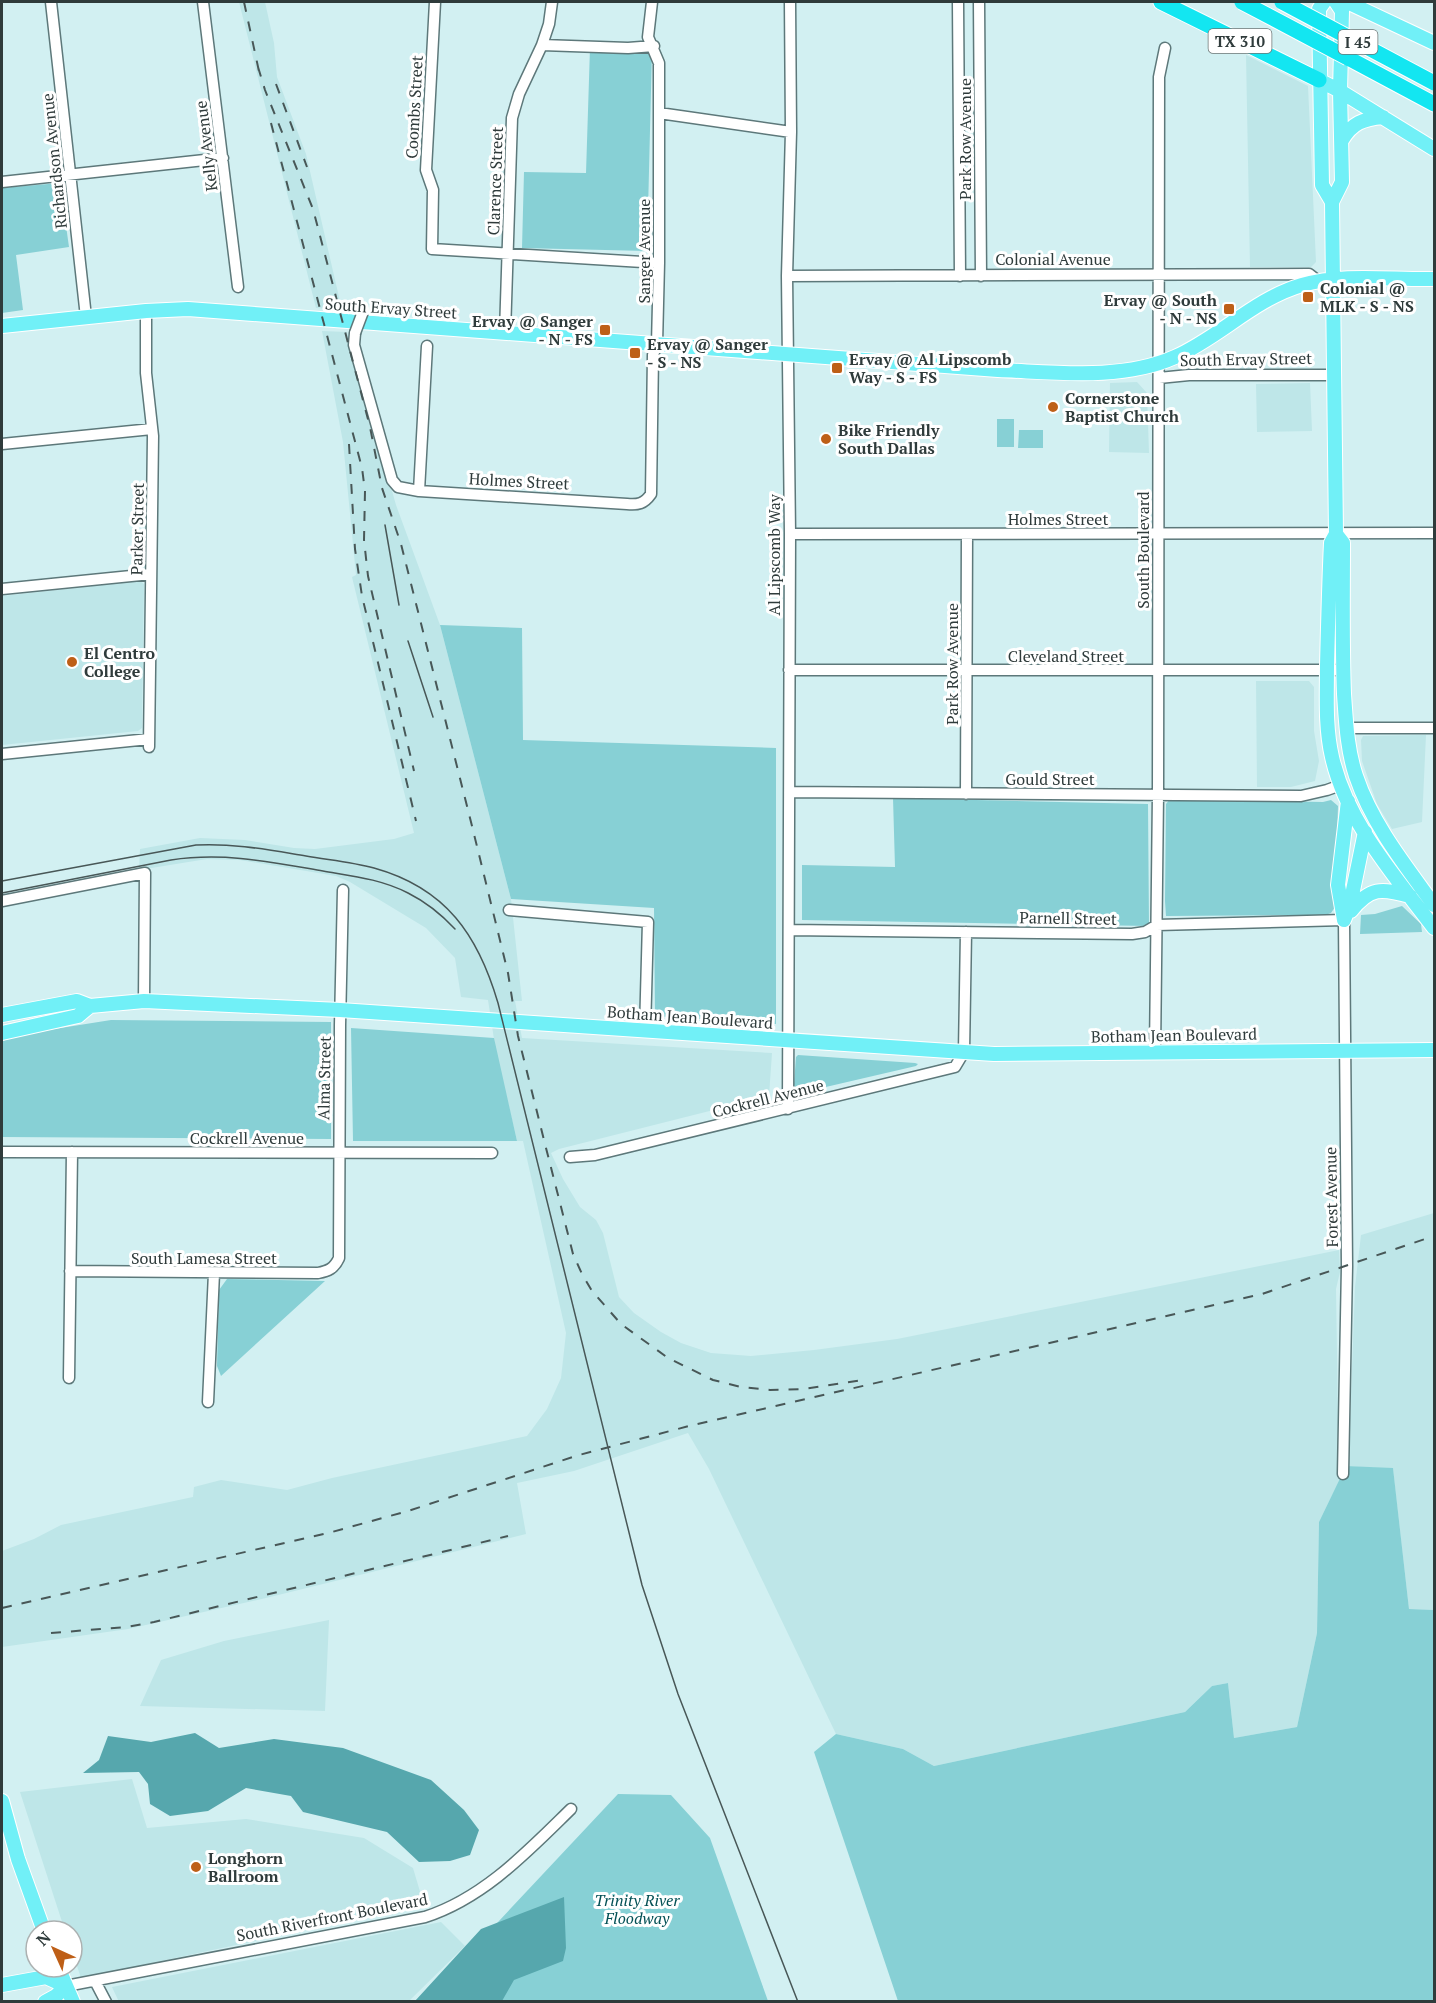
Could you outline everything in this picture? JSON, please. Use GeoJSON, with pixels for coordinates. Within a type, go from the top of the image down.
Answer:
{"type":"FeatureCollection","features":[{"type":"Feature","properties":{"kind":"highway","name":"TX 310"},"geometry":{"type":"LineString","coordinates":[[1161,2],[1319,80]]}},
{"type":"Feature","properties":{"kind":"highway","name":"I 45"},"geometry":{"type":"LineString","coordinates":[[1242,2],[1431,102]]}},
{"type":"Feature","properties":{"kind":"highway","name":"I 45"},"geometry":{"type":"LineString","coordinates":[[1282,2],[1434,83]]}},
{"type":"Feature","properties":{"kind":"main road"},"geometry":{"type":"LineString","coordinates":[[1324,2],[1319,9],[1319,80],[1323,185],[1332,202],[1336,534],[1331,543],[1327,724],[1331,756],[1341,785],[1364,834],[1434,928]]}},
{"type":"Feature","properties":{"kind":"main road"},"geometry":{"type":"LineString","coordinates":[[1332,202],[1342,182],[1340,91],[1342,11],[1336,2]]}},
{"type":"Feature","properties":{"kind":"main road"},"geometry":{"type":"LineString","coordinates":[[1347,2],[1434,43]]}},
{"type":"Feature","properties":{"kind":"main road","name":"TX 310"},"geometry":{"type":"LineString","coordinates":[[1319,80],[1340,91]]}},
{"type":"Feature","properties":{"kind":"main road"},"geometry":{"type":"LineString","coordinates":[[1340,91],[1434,149]]}},
{"type":"Feature","properties":{"kind":"main road"},"geometry":{"type":"LineString","coordinates":[[1342,140],[1354,124],[1366,119],[1383,117]]}},
{"type":"Feature","properties":{"kind":"main road"},"geometry":{"type":"LineString","coordinates":[[1333,279],[1434,279]]}},
{"type":"Feature","properties":{"kind":"main road","name":"South Ervay Street"},"geometry":{"type":"LineString","coordinates":[[2,326],[146,311],[188,309],[787,355],[1029,371],[1101,372],[1159,363],[1194,346],[1282,292],[1333,279]]}},
{"type":"Feature","properties":{"kind":"main road"},"geometry":{"type":"LineString","coordinates":[[1336,534],[1343,543],[1343,670],[1346,728],[1356,775],[1372,814],[1389,843],[1434,905]]}},
{"type":"Feature","properties":{"kind":"main road"},"geometry":{"type":"LineString","coordinates":[[1344,920],[1338,885],[1348,801]]}},
{"type":"Feature","properties":{"kind":"main road"},"geometry":{"type":"LineString","coordinates":[[1344,920],[1350,905],[1364,834],[1372,814]]}},
{"type":"Feature","properties":{"kind":"main road"},"geometry":{"type":"LineString","coordinates":[[1364,834],[1389,843]]}},
{"type":"Feature","properties":{"kind":"main road"},"geometry":{"type":"LineString","coordinates":[[1340,861],[1352,843],[1364,834]]}},
{"type":"Feature","properties":{"kind":"main road"},"geometry":{"type":"LineString","coordinates":[[1344,920],[1362,898],[1370,893],[1390,890],[1410,896]]}},
{"type":"Feature","properties":{"kind":"main road","name":"Botham Jean Boulevard"},"geometry":{"type":"LineString","coordinates":[[2,1016],[77,1001],[90,1006],[144,1001],[340,1010],[994,1054],[1344,1049]]}},
{"type":"Feature","properties":{"kind":"main road","name":"Botham Jean Boulevard"},"geometry":{"type":"LineString","coordinates":[[2,1033],[78,1016],[90,1006]]}},
{"type":"Feature","properties":{"kind":"main road"},"geometry":{"type":"LineString","coordinates":[[1344,1049],[1434,1050]]}},
{"type":"Feature","properties":{"kind":"main road"},"geometry":{"type":"LineString","coordinates":[[2,1801],[18,1859],[40,1919]]}},
{"type":"Feature","properties":{"kind":"main road","name":"South Riverfront Boulevard"},"geometry":{"type":"LineString","coordinates":[[2,1985],[46,1977],[66,1986],[56,1996],[45,2001]]}},
{"type":"Feature","properties":{"kind":"main road"},"geometry":{"type":"LineString","coordinates":[[63,1979],[73,2001]]}},
{"type":"Feature","properties":{"kind":"street","name":"Richardson Avenue"},"geometry":{"type":"LineString","coordinates":[[51,2],[86,317]]}},
{"type":"Feature","properties":{"kind":"street","name":"Kelly Avenue"},"geometry":{"type":"LineString","coordinates":[[203,2],[238,287]]}},
{"type":"Feature","properties":{"kind":"street","name":"Coombs Street"},"geometry":{"type":"LineString","coordinates":[[435,2],[426,170],[434,190],[432,249],[508,252]]}},
{"type":"Feature","properties":{"kind":"street","name":"Clarence Street"},"geometry":{"type":"LineString","coordinates":[[505,333],[512,118],[519,94],[542,45],[549,24],[552,2]]}},
{"type":"Feature","properties":{"kind":"street","name":"Sanger Avenue"},"geometry":{"type":"LineString","coordinates":[[646,501],[651,494],[653,355],[657,344],[659,263],[659,63],[648,32],[652,2]]}},
{"type":"Feature","properties":{"kind":"street","name":"Al Lipscomb Way"},"geometry":{"type":"LineString","coordinates":[[788,1109],[790,534],[787,276],[791,132],[790,2]]}},
{"type":"Feature","properties":{"kind":"street","name":"Park Row Avenue"},"geometry":{"type":"LineString","coordinates":[[958,2],[960,276]]}},
{"type":"Feature","properties":{"kind":"street","name":"Park Row Avenue"},"geometry":{"type":"LineString","coordinates":[[979,2],[981,276]]}},
{"type":"Feature","properties":{"kind":"street"},"geometry":{"type":"LineString","coordinates":[[542,45],[628,48],[654,46]]}},
{"type":"Feature","properties":{"kind":"street","name":"South Boulevard"},"geometry":{"type":"LineString","coordinates":[[1155,1052],[1160,77],[1165,48]]}},
{"type":"Feature","properties":{"kind":"street"},"geometry":{"type":"LineString","coordinates":[[659,113],[791,132]]}},
{"type":"Feature","properties":{"kind":"street"},"geometry":{"type":"LineString","coordinates":[[2,182],[223,158]]}},
{"type":"Feature","properties":{"kind":"street"},"geometry":{"type":"LineString","coordinates":[[508,252],[659,263]]}},
{"type":"Feature","properties":{"kind":"street","name":"Colonial Avenue"},"geometry":{"type":"LineString","coordinates":[[787,276],[1309,274],[1318,281]]}},
{"type":"Feature","properties":{"kind":"street","name":"Holmes Street"},"geometry":{"type":"LineString","coordinates":[[364,309],[355,333],[354,345],[392,480],[399,487],[638,505],[646,501]]}},
{"type":"Feature","properties":{"kind":"street","name":"Parker Street"},"geometry":{"type":"LineString","coordinates":[[2,754],[149,743],[152,429],[147,390],[146,311]]}},
{"type":"Feature","properties":{"kind":"street"},"geometry":{"type":"LineString","coordinates":[[419,490],[427,346]]}},
{"type":"Feature","properties":{"kind":"street","name":"South Ervay Street"},"geometry":{"type":"LineString","coordinates":[[1159,378],[1189,375],[1334,375]]}},
{"type":"Feature","properties":{"kind":"street"},"geometry":{"type":"LineString","coordinates":[[2,444],[152,429]]}},
{"type":"Feature","properties":{"kind":"street","name":"Holmes Street"},"geometry":{"type":"LineString","coordinates":[[790,534],[1434,533]]}},
{"type":"Feature","properties":{"kind":"street","name":"Park Row Avenue"},"geometry":{"type":"LineString","coordinates":[[966,794],[967,534]]}},
{"type":"Feature","properties":{"kind":"street"},"geometry":{"type":"LineString","coordinates":[[2,589],[151,574]]}},
{"type":"Feature","properties":{"kind":"street","name":"Cleveland Street"},"geometry":{"type":"LineString","coordinates":[[789,670],[967,672],[1343,670]]}},
{"type":"Feature","properties":{"kind":"street"},"geometry":{"type":"LineString","coordinates":[[1346,728],[1434,728]]}},
{"type":"Feature","properties":{"kind":"street","name":"Gould Street"},"geometry":{"type":"LineString","coordinates":[[789,792],[1311,795],[1341,785]]}},
{"type":"Feature","properties":{"kind":"street"},"geometry":{"type":"LineString","coordinates":[[2,901],[145,873],[144,1001]]}},
{"type":"Feature","properties":{"kind":"street","name":"Alma Street"},"geometry":{"type":"LineString","coordinates":[[336,1265],[339,1258],[343,890]]}},
{"type":"Feature","properties":{"kind":"street"},"geometry":{"type":"LineString","coordinates":[[509,910],[648,922],[645,1031]]}},
{"type":"Feature","properties":{"kind":"street","name":"Parnell Street"},"geometry":{"type":"LineString","coordinates":[[789,930],[1132,934],[1145,932],[1157,925],[1344,920]]}},
{"type":"Feature","properties":{"kind":"street","name":"Forest Avenue"},"geometry":{"type":"LineString","coordinates":[[1343,1474],[1347,1266],[1344,920]]}},
{"type":"Feature","properties":{"kind":"street"},"geometry":{"type":"LineString","coordinates":[[964,1052],[966,932]]}},
{"type":"Feature","properties":{"kind":"street","name":"Cockrell Avenue"},"geometry":{"type":"LineString","coordinates":[[570,1157],[595,1155],[948,1070],[955,1067],[964,1052]]}},
{"type":"Feature","properties":{"kind":"street","name":"Cockrell Avenue"},"geometry":{"type":"LineString","coordinates":[[2,1152],[492,1153]]}},
{"type":"Feature","properties":{"kind":"street"},"geometry":{"type":"LineString","coordinates":[[69,1378],[72,1152]]}},
{"type":"Feature","properties":{"kind":"street","name":"South Lamesa Street"},"geometry":{"type":"LineString","coordinates":[[70,1271],[318,1273],[336,1265]]}},
{"type":"Feature","properties":{"kind":"street"},"geometry":{"type":"LineString","coordinates":[[208,1402],[214,1273]]}},
{"type":"Feature","properties":{"kind":"street","name":"South Riverfront Boulevard"},"geometry":{"type":"LineString","coordinates":[[66,1986],[425,1917],[458,1904],[476,1892],[519,1859],[571,1809]]}},
{"type":"Feature","properties":{"kind":"street"},"geometry":{"type":"LineString","coordinates":[[95,1981],[106,2001]]}},
{"type":"Feature","properties":{"kind":"shaded area"},"geometry":{"type":"Polygon","coordinates":[[[239,2],[265,2],[274,43],[277,77],[306,154],[342,310],[316,308],[239,2]]]}},
{"type":"Feature","properties":{"kind":"shaded area"},"geometry":{"type":"Polygon","coordinates":[[[1246,55],[1308,86],[1316,262],[1311,267],[1250,267],[1246,55]]]}},
{"type":"Feature","properties":{"kind":"shaded area"},"geometry":{"type":"Polygon","coordinates":[[[322,331],[347,332],[396,505],[440,625],[511,899],[522,1001],[515,1001],[522,1038],[772,1053],[769,1096],[559,1149],[551,1153],[580,1207],[596,1220],[603,1233],[619,1297],[634,1313],[681,1343],[711,1353],[751,1356],[897,1339],[1339,1250],[1340,1272],[1336,1289],[1339,1481],[1319,1522],[1317,1633],[1297,1727],[1234,1738],[1228,1683],[1212,1686],[1185,1712],[934,1766],[903,1749],[836,1734],[709,1469],[688,1433],[574,1471],[517,1483],[526,1534],[266,1598],[128,1629],[2,1647],[2,1551],[34,1539],[61,1525],[193,1497],[194,1487],[221,1480],[287,1490],[332,1478],[527,1436],[547,1409],[561,1378],[566,1333],[523,1141],[517,1141],[496,1052],[488,1000],[461,997],[455,958],[426,928],[350,882],[336,876],[240,860],[207,859],[139,870],[140,849],[200,838],[245,840],[315,849],[394,839],[414,833],[352,577],[356,575],[343,442],[322,331]]]}},
{"type":"Feature","properties":{"kind":"shaded area"},"geometry":{"type":"Polygon","coordinates":[[[1137,382],[1147,393],[1149,453],[1109,452],[1110,383],[1137,382]]]}},
{"type":"Feature","properties":{"kind":"shaded area"},"geometry":{"type":"Polygon","coordinates":[[[1310,383],[1312,431],[1257,432],[1256,384],[1310,383]]]}},
{"type":"Feature","properties":{"kind":"shaded area","name":"El Centro College"},"geometry":{"type":"Polygon","coordinates":[[[140,581],[144,584],[142,728],[138,731],[2,745],[2,596],[140,581]]]}},
{"type":"Feature","properties":{"kind":"shaded area"},"geometry":{"type":"Polygon","coordinates":[[[1256,681],[1309,681],[1314,687],[1314,731],[1319,761],[1315,781],[1291,787],[1257,787],[1256,681]]]}},
{"type":"Feature","properties":{"kind":"shaded area"},"geometry":{"type":"Polygon","coordinates":[[[1426,735],[1422,822],[1392,829],[1377,804],[1362,761],[1361,740],[1363,736],[1426,735]]]}},
{"type":"Feature","properties":{"kind":"shaded area"},"geometry":{"type":"Polygon","coordinates":[[[1434,1213],[1434,1610],[1409,1609],[1393,1469],[1346,1466],[1355,1287],[1361,1235],[1434,1213]]]}},
{"type":"Feature","properties":{"kind":"shaded area"},"geometry":{"type":"Polygon","coordinates":[[[329,1620],[325,1711],[140,1706],[161,1660],[224,1641],[329,1620]]]}},
{"type":"Feature","properties":{"kind":"shaded area"},"geometry":{"type":"Polygon","coordinates":[[[195,1733],[219,1748],[274,1739],[343,1748],[431,1780],[464,1810],[479,1830],[470,1855],[450,1861],[419,1862],[387,1832],[303,1812],[291,1796],[246,1788],[208,1811],[170,1816],[150,1804],[148,1784],[139,1772],[83,1773],[99,1760],[108,1736],[151,1742],[195,1733]]]}},
{"type":"Feature","properties":{"kind":"shaded area"},"geometry":{"type":"Polygon","coordinates":[[[132,1779],[147,1828],[246,1819],[364,1838],[413,1868],[424,1905],[84,1977],[84,1919],[61,1919],[20,1792],[132,1779]]]}},
{"type":"Feature","properties":{"kind":"shaded area"},"geometry":{"type":"Polygon","coordinates":[[[564,1897],[566,1948],[563,1961],[514,1980],[502,2001],[415,2001],[481,1929],[564,1897]]]}},
{"type":"Feature","properties":{"kind":"shaded area"},"geometry":{"type":"Polygon","coordinates":[[[441,1922],[465,1946],[409,2001],[119,2002],[112,1987],[441,1922]]]}},
{"type":"Feature","properties":{"kind":"green space"},"geometry":{"type":"Polygon","coordinates":[[[590,48],[652,50],[647,251],[522,248],[524,172],[586,173],[590,48]]]}},
{"type":"Feature","properties":{"kind":"green space"},"geometry":{"type":"Polygon","coordinates":[[[60,183],[69,247],[16,255],[23,310],[2,313],[2,188],[60,183]]]}},
{"type":"Feature","properties":{"kind":"green space"},"geometry":{"type":"Polygon","coordinates":[[[997,419],[1014,419],[1014,447],[997,447],[997,419]]]}},
{"type":"Feature","properties":{"kind":"green space"},"geometry":{"type":"Polygon","coordinates":[[[1019,430],[1043,430],[1043,448],[1018,448],[1019,430]]]}},
{"type":"Feature","properties":{"kind":"green space"},"geometry":{"type":"Polygon","coordinates":[[[440,625],[522,628],[523,740],[776,748],[776,1024],[655,1016],[654,908],[511,899],[440,625]]]}},
{"type":"Feature","properties":{"kind":"green space"},"geometry":{"type":"Polygon","coordinates":[[[893,798],[1148,804],[1149,926],[802,920],[802,865],[895,867],[893,798]]]}},
{"type":"Feature","properties":{"kind":"green space"},"geometry":{"type":"Polygon","coordinates":[[[1170,799],[1323,802],[1331,800],[1338,806],[1335,907],[1331,913],[1325,915],[1166,916],[1166,804],[1170,799]]]}},
{"type":"Feature","properties":{"kind":"green space"},"geometry":{"type":"Polygon","coordinates":[[[1402,906],[1421,924],[1422,932],[1360,934],[1361,915],[1375,914],[1402,906]]]}},
{"type":"Feature","properties":{"kind":"green space"},"geometry":{"type":"Polygon","coordinates":[[[111,1020],[331,1022],[331,1139],[2,1137],[2,1041],[29,1033],[111,1020]]]}},
{"type":"Feature","properties":{"kind":"green space"},"geometry":{"type":"Polygon","coordinates":[[[351,1028],[494,1038],[517,1141],[353,1141],[351,1028]]]}},
{"type":"Feature","properties":{"kind":"green space"},"geometry":{"type":"Polygon","coordinates":[[[798,1055],[918,1064],[800,1093],[795,1090],[794,1084],[798,1055]]]}},
{"type":"Feature","properties":{"kind":"green space"},"geometry":{"type":"Polygon","coordinates":[[[227,1279],[325,1281],[221,1376],[217,1366],[219,1290],[227,1279]]]}},
{"type":"Feature","properties":{"kind":"green space"},"geometry":{"type":"Polygon","coordinates":[[[1346,1466],[1393,1468],[1409,1609],[1434,1610],[1434,2001],[898,2001],[814,1752],[836,1734],[903,1749],[934,1766],[1185,1712],[1212,1686],[1228,1683],[1234,1738],[1297,1727],[1317,1633],[1319,1522],[1346,1466]]]}},
{"type":"Feature","properties":{"kind":"green space","name":"Trinity River Floodway"},"geometry":{"type":"Polygon","coordinates":[[[618,1794],[671,1795],[710,1838],[768,2001],[423,2002],[618,1794]]]}},
{"type":"Feature","properties":{"kind":"tram line"},"geometry":{"type":"LineString","coordinates":[[385,525],[399,605]]}},
{"type":"Feature","properties":{"kind":"tram line"},"geometry":{"type":"LineString","coordinates":[[408,641],[433,717]]}},
{"type":"Feature","properties":{"kind":"tram line"},"geometry":{"type":"LineString","coordinates":[[2,881],[196,845],[251,848],[357,864],[399,877],[421,888],[440,902],[469,936],[490,978],[498,1003],[642,1585],[678,1694],[798,2002]]}},
{"type":"Feature","properties":{"kind":"tram line"},"geometry":{"type":"LineString","coordinates":[[2,893],[171,860],[210,857],[247,859],[356,876],[387,884],[421,900],[455,929]]}},
{"type":"Feature","properties":{"kind":"railway"},"geometry":{"type":"LineString","coordinates":[[244,2],[260,76]]}},
{"type":"Feature","properties":{"kind":"railway"},"geometry":{"type":"LineString","coordinates":[[258,67],[313,209],[370,427],[382,488],[401,544],[472,826],[508,973],[518,1036],[545,1144],[573,1254],[582,1274],[592,1291],[621,1324],[668,1358],[713,1380],[741,1387],[770,1390],[804,1389],[863,1380]]}},
{"type":"Feature","properties":{"kind":"railway"},"geometry":{"type":"LineString","coordinates":[[276,84],[307,167]]}},
{"type":"Feature","properties":{"kind":"railway"},"geometry":{"type":"LineString","coordinates":[[271,123],[362,468],[365,491],[364,540],[368,576],[414,771]]}},
{"type":"Feature","properties":{"kind":"railway"},"geometry":{"type":"LineString","coordinates":[[349,444],[355,549],[362,596],[416,821]]}},
{"type":"Feature","properties":{"kind":"railway"},"geometry":{"type":"LineString","coordinates":[[2,1608],[332,1532],[408,1511],[579,1455],[689,1426],[1262,1294],[1434,1236]]}},
{"type":"Feature","properties":{"kind":"railway"},"geometry":{"type":"LineString","coordinates":[[51,1633],[126,1627],[154,1622],[508,1536]]}},
{"type":"Feature","properties":{"kind":"place","name":"Colonial @ MLK - S - NS"},"geometry":{"type":"Point","coordinates":[1308,297]}},
{"type":"Feature","properties":{"kind":"place","name":"Ervay @ South - N - NS"},"geometry":{"type":"Point","coordinates":[1229,309]}},
{"type":"Feature","properties":{"kind":"place","name":"Ervay @ Sanger - N - FS"},"geometry":{"type":"Point","coordinates":[605,330]}},
{"type":"Feature","properties":{"kind":"place","name":"Ervay @ Sanger - S - NS"},"geometry":{"type":"Point","coordinates":[635,353]}},
{"type":"Feature","properties":{"kind":"place","name":"Ervay @ Al Lipscomb Way - S - FS"},"geometry":{"type":"Point","coordinates":[837,368]}},
{"type":"Feature","properties":{"kind":"place","name":"Cornerstone Baptist Church"},"geometry":{"type":"Point","coordinates":[1053,407]}},
{"type":"Feature","properties":{"kind":"place","name":"Bike Friendly South Dallas"},"geometry":{"type":"Point","coordinates":[826,439]}},
{"type":"Feature","properties":{"kind":"place","name":"El Centro College"},"geometry":{"type":"Point","coordinates":[72,662]}},
{"type":"Feature","properties":{"kind":"place","name":"Longhorn Ballroom"},"geometry":{"type":"Point","coordinates":[196,1867]}}]}
